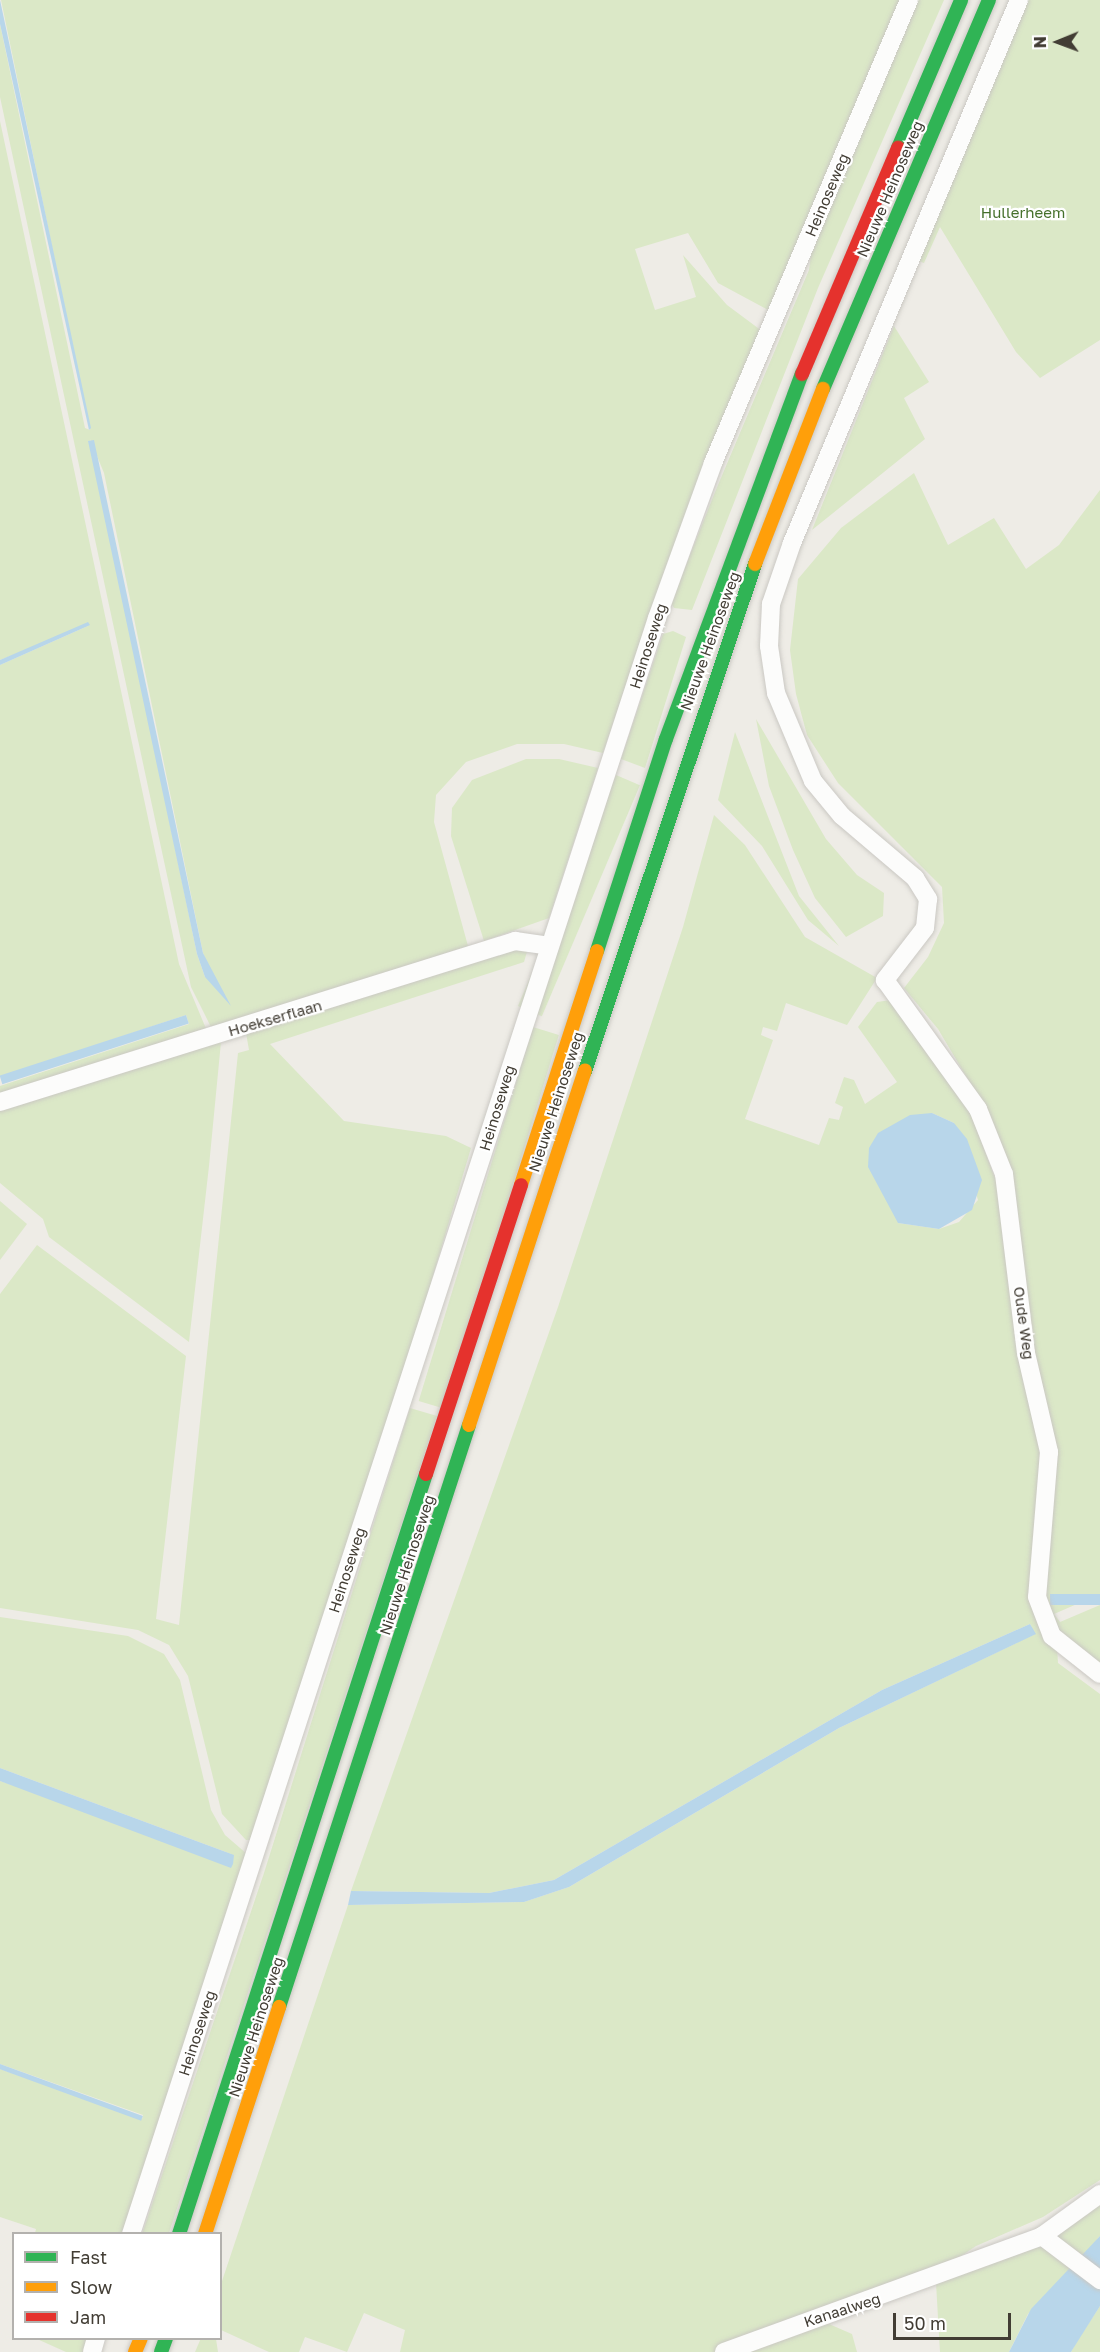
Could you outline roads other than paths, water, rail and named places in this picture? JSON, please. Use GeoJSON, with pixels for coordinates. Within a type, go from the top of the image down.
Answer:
{"type":"FeatureCollection","features":[{"type":"Feature","properties":{"kind":"highway","name":"Nieuwe Heinoseweg"},"geometry":{"type":"LineString","coordinates":[[180,2232],[666,739],[787,410],[961,0]]}},
{"type":"Feature","properties":{"kind":"highway","name":"Nieuwe Heinoseweg"},"geometry":{"type":"LineString","coordinates":[[206,2232],[728,637],[829,373],[989,0]]}},
{"type":"Feature","properties":{"kind":"street","name":"Heinoseweg"},"geometry":{"type":"LineString","coordinates":[[132,2232],[550,946],[709,473],[909,0]]}},
{"type":"Feature","properties":{"kind":"street","name":"Oude Weg"},"geometry":{"type":"LineString","coordinates":[[1019,0],[852,395],[771,604],[776,693],[792,742],[842,816],[915,878],[928,899],[925,928],[885,980],[978,1109],[1004,1174],[1026,1353],[1050,1461],[1037,1597],[1052,1636],[1100,1674]]}},
{"type":"Feature","properties":{"kind":"street","name":"Hoekserflaan"},"geometry":{"type":"LineString","coordinates":[[0,1102],[515,941],[550,946]]}},
{"type":"Feature","properties":{"kind":"street"},"geometry":{"type":"LineString","coordinates":[[1100,2194],[1042,2236],[1100,2280]]}},
{"type":"Feature","properties":{"kind":"street","name":"Kanaalweg"},"geometry":{"type":"LineString","coordinates":[[724,2352],[1042,2236]]}},
{"type":"Feature","properties":{"kind":"water"},"geometry":{"type":"Polygon","coordinates":[[[0,0],[91,428],[89,430],[0,24],[0,0]]]}},
{"type":"Feature","properties":{"kind":"water"},"geometry":{"type":"Polygon","coordinates":[[[94,440],[203,953],[231,1006],[205,977],[197,954],[88,441],[94,440]]]}},
{"type":"Feature","properties":{"kind":"water"},"geometry":{"type":"Polygon","coordinates":[[[88,622],[90,625],[0,665],[0,660],[88,622]]]}},
{"type":"Feature","properties":{"kind":"water"},"geometry":{"type":"Polygon","coordinates":[[[186,1015],[189,1024],[2,1084],[0,1075],[186,1015]]]}},
{"type":"Feature","properties":{"kind":"water"},"geometry":{"type":"Polygon","coordinates":[[[932,1113],[954,1123],[967,1139],[982,1180],[972,1210],[939,1229],[898,1223],[868,1167],[869,1148],[878,1133],[910,1115],[932,1113]]]}},
{"type":"Feature","properties":{"kind":"water"},"geometry":{"type":"Polygon","coordinates":[[[1050,1594],[1100,1594],[1100,1605],[1050,1605],[1050,1594]]]}},
{"type":"Feature","properties":{"kind":"water"},"geometry":{"type":"Polygon","coordinates":[[[1030,1624],[1036,1634],[839,1728],[569,1887],[524,1902],[348,1905],[351,1891],[489,1893],[554,1880],[882,1690],[1030,1624]]]}},
{"type":"Feature","properties":{"kind":"water"},"geometry":{"type":"Polygon","coordinates":[[[0,1768],[234,1855],[233,1864],[231,1868],[0,1781],[0,1768]]]}},
{"type":"Feature","properties":{"kind":"water"},"geometry":{"type":"Polygon","coordinates":[[[0,2064],[143,2116],[141,2121],[0,2069],[0,2064]]]}},
{"type":"Feature","properties":{"kind":"water"},"geometry":{"type":"Polygon","coordinates":[[[1100,2236],[1100,2306],[1071,2352],[1009,2352],[1031,2309],[1100,2236]]]}},
{"type":"Feature","properties":{"kind":"park label","name":"Hullerheem"},"geometry":{"type":"Point","coordinates":[1023,213]}}]}
